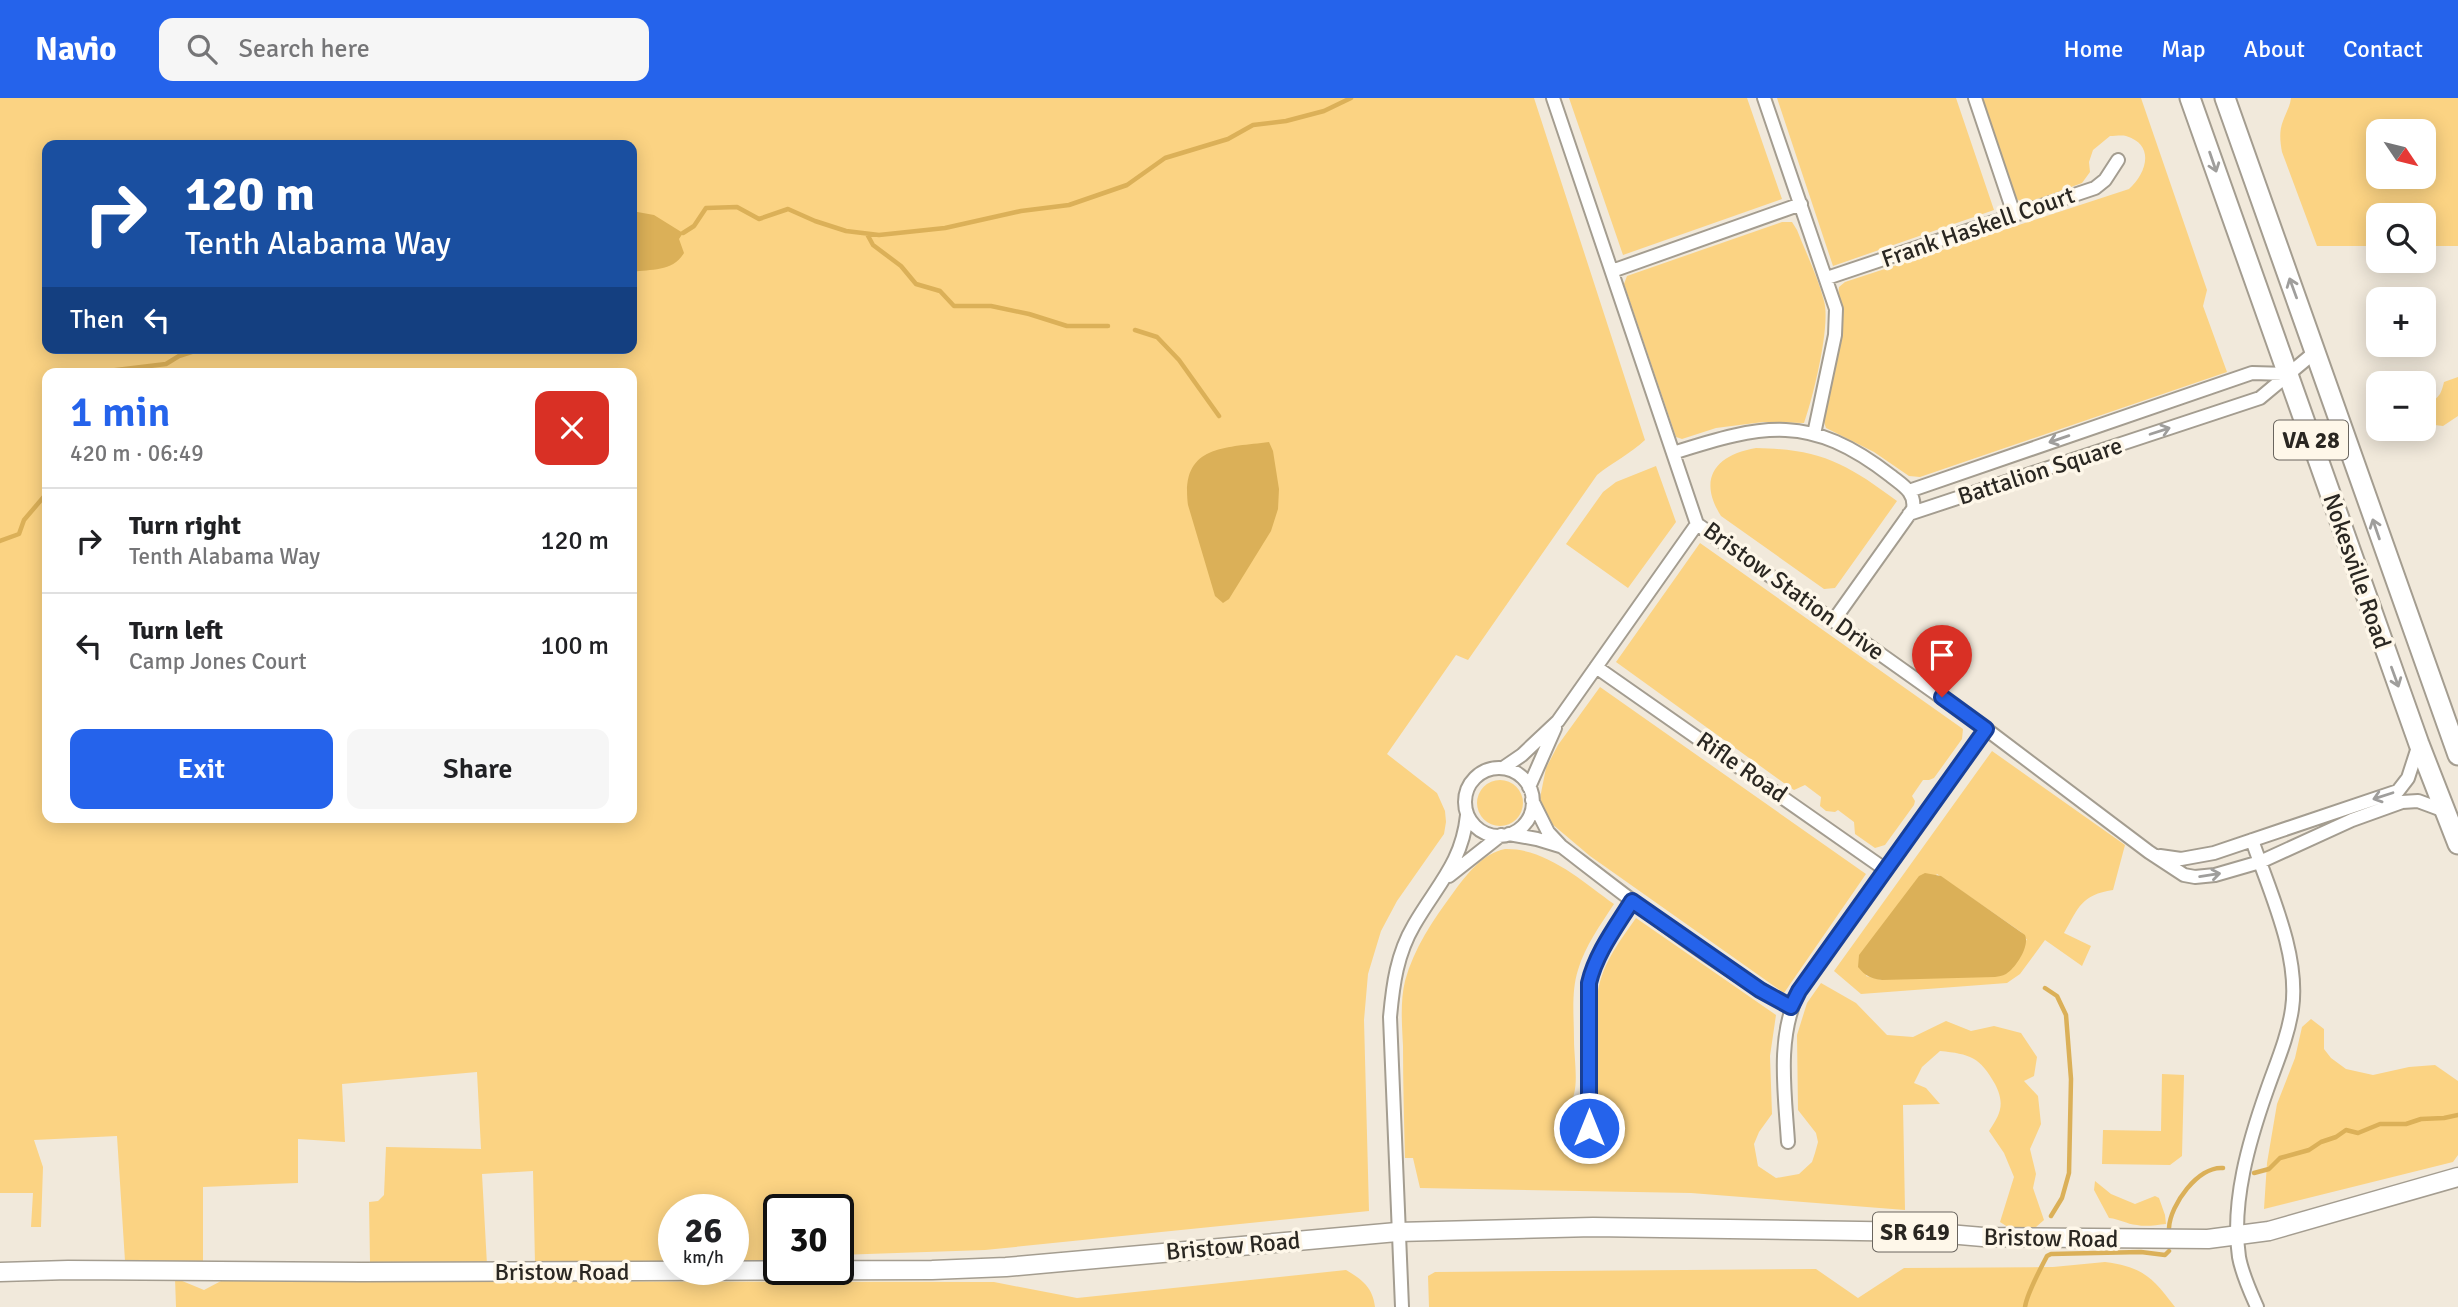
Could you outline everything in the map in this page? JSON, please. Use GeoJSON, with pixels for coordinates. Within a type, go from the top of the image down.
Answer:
{"type":"FeatureCollection","features":[{"type":"Feature","properties":{"kind":"highway","name":"Nokesville Road"},"geometry":{"type":"LineString","coordinates":[[2190,98],[2419,744],[2458,844]]}},
{"type":"Feature","properties":{"kind":"highway","name":"Nokesville Road"},"geometry":{"type":"LineString","coordinates":[[2225,98],[2458,755]]}},
{"type":"Feature","properties":{"kind":"main road","name":"Bristow Road"},"geometry":{"type":"LineString","coordinates":[[0,1272],[932,1270],[1006,1267],[1397,1232],[1593,1227],[1925,1233],[2013,1238],[2154,1240],[2238,1237],[2269,1231],[2458,1177]]}},
{"type":"Feature","properties":{"kind":"street","name":"Bristow Station Drive"},"geometry":{"type":"LineString","coordinates":[[1553,98],[1697,524],[1986,729],[2177,871],[2195,877],[2216,875],[2260,862],[2352,820],[2402,802],[2418,801],[2445,811]]}},
{"type":"Feature","properties":{"kind":"street"},"geometry":{"type":"LineString","coordinates":[[1764,98],[1836,309],[1835,335],[1814,434]]}},
{"type":"Feature","properties":{"kind":"street"},"geometry":{"type":"LineString","coordinates":[[1975,98],[2014,214]]}},
{"type":"Feature","properties":{"kind":"street","name":"Frank Haskell Court"},"geometry":{"type":"LineString","coordinates":[[1827,278],[2095,188],[2105,180],[2118,160]]}},
{"type":"Feature","properties":{"kind":"street"},"geometry":{"type":"LineString","coordinates":[[1612,271],[1801,204]]}},
{"type":"Feature","properties":{"kind":"street","name":"Battalion Square"},"geometry":{"type":"LineString","coordinates":[[1909,514],[2260,398],[2315,352]]}},
{"type":"Feature","properties":{"kind":"street","name":"Battalion Square"},"geometry":{"type":"LineString","coordinates":[[1909,491],[2252,373],[2288,374]]}},
{"type":"Feature","properties":{"kind":"street"},"geometry":{"type":"LineString","coordinates":[[1673,453],[1730,435],[1753,431],[1814,434],[1834,440],[1854,451],[1909,491],[1914,502],[1909,514],[1834,620]]}},
{"type":"Feature","properties":{"kind":"street"},"geometry":{"type":"LineString","coordinates":[[1529,787],[1558,721],[1697,524]]}},
{"type":"Feature","properties":{"kind":"street","name":"Rifle Road"},"geometry":{"type":"LineString","coordinates":[[1596,667],[1886,870]]}},
{"type":"Feature","properties":{"kind":"street"},"geometry":{"type":"LineString","coordinates":[[1503,768],[1522,755],[1558,721]]}},
{"type":"Feature","properties":{"kind":"street"},"geometry":{"type":"LineString","coordinates":[[1788,1142],[1784,1046],[1791,1007],[1799,991],[1986,729]]}},
{"type":"Feature","properties":{"kind":"street","name":"Bristow Station Drive"},"geometry":{"type":"LineString","coordinates":[[2149,852],[2170,859],[2196,858],[2398,791],[2408,778],[2419,744]]}},
{"type":"Feature","properties":{"kind":"street"},"geometry":{"type":"LineString","coordinates":[[1402,1307],[1390,1017],[1392,989],[1399,958],[1414,925],[1446,878],[1461,846],[1466,832],[1467,790],[1473,780],[1487,770],[1503,768],[1514,771],[1529,787],[1532,800],[1548,832],[1561,846],[1632,901],[1749,983],[1791,1007]]}},
{"type":"Feature","properties":{"kind":"street"},"geometry":{"type":"LineString","coordinates":[[1446,878],[1483,847],[1521,827],[1528,819],[1532,800]]}},
{"type":"Feature","properties":{"kind":"street"},"geometry":{"type":"LineString","coordinates":[[1467,815],[1480,830],[1490,834],[1537,839],[1561,846]]}},
{"type":"Feature","properties":{"kind":"street"},"geometry":{"type":"LineString","coordinates":[[2252,840],[2285,936],[2290,960],[2293,1008],[2249,1147],[2241,1186],[2238,1237],[2242,1268],[2257,1307]]}},
{"type":"Feature","properties":{"kind":"street"},"geometry":{"type":"LineString","coordinates":[[1589,1128],[1589,983],[1600,953],[1632,901]]}},
{"type":"Feature","properties":{"kind":"shaded area"},"geometry":{"type":"Polygon","coordinates":[[[0,98],[1534,98],[1645,440],[1597,475],[1468,660],[1456,655],[1387,754],[1437,793],[1445,811],[1446,822],[1444,834],[1397,901],[1381,931],[1368,974],[1364,1020],[1369,1211],[985,1250],[854,1254],[854,1194],[763,1194],[763,1264],[749,1264],[749,1194],[658,1194],[658,1264],[535,1264],[533,1171],[482,1174],[487,1265],[370,1262],[369,1202],[378,1201],[384,1195],[386,1147],[481,1149],[477,1072],[342,1084],[345,1142],[298,1139],[298,1183],[203,1187],[203,1262],[125,1261],[117,1136],[34,1140],[43,1167],[41,1227],[31,1227],[33,1193],[0,1193],[0,98]]]}},
{"type":"Feature","properties":{"kind":"shaded area"},"geometry":{"type":"Polygon","coordinates":[[[1569,98],[1747,98],[1782,199],[1623,255],[1569,98]]]}},
{"type":"Feature","properties":{"kind":"shaded area"},"geometry":{"type":"Polygon","coordinates":[[[1777,98],[1956,98],[1994,210],[1833,266],[1777,98]]]}},
{"type":"Feature","properties":{"kind":"shaded area"},"geometry":{"type":"Polygon","coordinates":[[[1981,98],[2141,98],[2207,290],[2203,306],[2227,372],[1920,477],[1909,476],[1874,452],[1826,428],[1824,422],[1842,326],[1839,287],[1845,282],[2129,189],[2140,176],[2145,160],[2142,146],[2135,140],[2124,136],[2110,136],[2093,150],[2089,162],[2090,172],[2082,183],[2025,204],[2015,198],[1981,98]]]}},
{"type":"Feature","properties":{"kind":"shaded area"},"geometry":{"type":"Polygon","coordinates":[[[2291,98],[2458,98],[2458,246],[2436,246],[2436,203],[2366,203],[2366,246],[2317,246],[2282,152],[2281,129],[2291,98]]]}},
{"type":"Feature","properties":{"kind":"shaded area"},"geometry":{"type":"Polygon","coordinates":[[[637,212],[654,215],[683,233],[679,239],[684,253],[674,264],[637,271],[637,212]]]}},
{"type":"Feature","properties":{"kind":"shaded area"},"geometry":{"type":"Polygon","coordinates":[[[1782,222],[1792,222],[1797,230],[1819,283],[1826,312],[1820,362],[1804,423],[1763,422],[1716,428],[1682,439],[1676,437],[1624,284],[1627,276],[1782,222]]]}},
{"type":"Feature","properties":{"kind":"shaded area"},"geometry":{"type":"Polygon","coordinates":[[[2458,377],[2458,416],[2443,426],[2436,425],[2436,398],[2444,382],[2458,377]]]}},
{"type":"Feature","properties":{"kind":"shaded area"},"geometry":{"type":"Polygon","coordinates":[[[1269,442],[1279,489],[1278,509],[1271,531],[1229,599],[1223,603],[1215,596],[1188,505],[1187,485],[1191,471],[1198,460],[1209,453],[1269,442]]]}},
{"type":"Feature","properties":{"kind":"shaded area"},"geometry":{"type":"Polygon","coordinates":[[[1756,448],[1798,451],[1831,461],[1862,477],[1897,501],[1835,588],[1824,589],[1721,516],[1711,490],[1714,470],[1730,456],[1756,448]]]}},
{"type":"Feature","properties":{"kind":"shaded area"},"geometry":{"type":"Polygon","coordinates":[[[1656,466],[1676,522],[1628,588],[1566,544],[1603,492],[1616,482],[1656,466]]]}},
{"type":"Feature","properties":{"kind":"shaded area"},"geometry":{"type":"Polygon","coordinates":[[[1700,543],[1963,729],[1962,739],[1934,778],[1923,780],[1912,796],[1914,805],[1885,845],[1875,848],[1855,834],[1854,822],[1838,810],[1826,811],[1820,806],[1821,797],[1805,785],[1794,790],[1616,662],[1700,543]]]}},
{"type":"Feature","properties":{"kind":"shaded area"},"geometry":{"type":"Polygon","coordinates":[[[1600,687],[1866,874],[1784,993],[1590,856],[1552,824],[1544,811],[1540,798],[1546,768],[1558,745],[1600,687]]]}},
{"type":"Feature","properties":{"kind":"shaded area"},"geometry":{"type":"Polygon","coordinates":[[[1992,751],[2125,845],[2113,890],[2087,899],[2064,933],[2091,946],[2082,966],[2045,940],[2020,974],[2007,983],[1861,994],[1834,971],[1992,751]],[[1937,874],[1866,976],[1882,980],[2027,940],[2021,932],[1937,874]]]}},
{"type":"Feature","properties":{"kind":"shaded area"},"geometry":{"type":"Polygon","coordinates":[[[1500,780],[1516,787],[1523,803],[1516,819],[1500,826],[1484,819],[1477,803],[1484,787],[1500,780]]]}},
{"type":"Feature","properties":{"kind":"shaded area"},"geometry":{"type":"Polygon","coordinates":[[[1505,849],[1535,854],[1563,867],[1614,904],[1589,944],[1574,987],[1575,1088],[1572,1098],[1559,1116],[1556,1128],[1559,1145],[1570,1156],[1585,1163],[1598,1161],[1610,1151],[1617,1138],[1618,1124],[1615,1114],[1597,1099],[1598,991],[1608,961],[1636,918],[1776,1015],[1770,1056],[1772,1114],[1754,1144],[1758,1166],[1776,1178],[1799,1174],[1812,1162],[1818,1142],[1816,1133],[1798,1110],[1797,1035],[1807,1003],[1821,983],[1856,1003],[1887,1035],[1913,1037],[1946,1021],[1971,1031],[1994,1026],[2021,1033],[2037,1057],[2034,1076],[2024,1081],[2038,1096],[2041,1124],[2030,1149],[2036,1174],[2033,1188],[2044,1220],[2029,1233],[2011,1229],[2000,1222],[2014,1177],[2004,1153],[1989,1131],[2000,1108],[1998,1091],[1979,1062],[1967,1056],[1940,1051],[1922,1067],[1914,1083],[1926,1088],[1940,1104],[1903,1105],[1905,1210],[1691,1193],[1420,1188],[1413,1158],[1405,1158],[1402,997],[1405,981],[1413,957],[1425,935],[1458,886],[1482,860],[1505,849]]]}},
{"type":"Feature","properties":{"kind":"shaded area"},"geometry":{"type":"Polygon","coordinates":[[[1925,873],[1941,876],[2025,935],[2024,951],[2010,971],[1995,977],[1882,980],[1869,976],[1858,967],[1859,955],[1919,876],[1925,873]]]}},
{"type":"Feature","properties":{"kind":"shaded area"},"geometry":{"type":"Polygon","coordinates":[[[2311,1019],[2324,1029],[2324,1049],[2346,1069],[2373,1075],[2409,1067],[2435,1065],[2458,1081],[2458,1155],[2453,1162],[2264,1209],[2267,1163],[2277,1104],[2295,1058],[2302,1027],[2311,1019]]]}},
{"type":"Feature","properties":{"kind":"shaded area"},"geometry":{"type":"Polygon","coordinates":[[[2162,1074],[2184,1075],[2182,1156],[2170,1165],[2102,1164],[2103,1130],[2161,1131],[2162,1074]]]}},
{"type":"Feature","properties":{"kind":"shaded area"},"geometry":{"type":"Polygon","coordinates":[[[2095,1181],[2111,1194],[2135,1204],[2155,1196],[2159,1198],[2166,1224],[2140,1226],[2109,1218],[2094,1190],[2095,1181]]]}},
{"type":"Feature","properties":{"kind":"shaded area"},"geometry":{"type":"Polygon","coordinates":[[[2105,1262],[2129,1267],[2146,1275],[2175,1307],[1429,1307],[1428,1276],[1435,1272],[1816,1269],[1858,1298],[1904,1268],[2053,1267],[2105,1262]]]}},
{"type":"Feature","properties":{"kind":"shaded area"},"geometry":{"type":"Polygon","coordinates":[[[1346,1270],[1366,1285],[1372,1294],[1375,1307],[176,1307],[175,1278],[204,1290],[221,1281],[658,1282],[658,1285],[749,1285],[749,1282],[763,1282],[763,1285],[994,1282],[1077,1298],[1346,1270]]]}},
{"type":"Feature","properties":{"kind":"waterway"},"geometry":{"type":"LineString","coordinates":[[683,233],[694,226],[706,208],[737,207],[759,219],[788,209],[846,231],[879,235],[945,228],[1021,211],[1069,205],[1127,185],[1165,158],[1228,139],[1253,125],[1286,121],[1324,111],[1351,98]]}},
{"type":"Feature","properties":{"kind":"waterway"},"geometry":{"type":"LineString","coordinates":[[867,234],[873,245],[901,266],[916,284],[940,291],[954,306],[991,306],[1067,326],[1108,326]]}},
{"type":"Feature","properties":{"kind":"waterway"},"geometry":{"type":"LineString","coordinates":[[1135,330],[1157,337],[1179,360],[1219,416]]}},
{"type":"Feature","properties":{"kind":"waterway"},"geometry":{"type":"LineString","coordinates":[[133,368],[166,364],[185,354]]}},
{"type":"Feature","properties":{"kind":"waterway"},"geometry":{"type":"LineString","coordinates":[[0,541],[19,534],[24,520],[42,499]]}},
{"type":"Feature","properties":{"kind":"waterway"},"geometry":{"type":"LineString","coordinates":[[2045,988],[2057,996],[2066,1015],[2071,1079],[2069,1173],[2062,1198],[2051,1216]]}},
{"type":"Feature","properties":{"kind":"waterway"},"geometry":{"type":"LineString","coordinates":[[2254,1173],[2269,1169],[2280,1158],[2309,1150],[2346,1130],[2358,1133],[2380,1124],[2406,1124],[2421,1119],[2458,1115]]}},
{"type":"Feature","properties":{"kind":"waterway"},"geometry":{"type":"LineString","coordinates":[[2169,1228],[2174,1209],[2195,1180],[2204,1173],[2223,1168]]}},
{"type":"Feature","properties":{"kind":"waterway"},"geometry":{"type":"LineString","coordinates":[[2025,1307],[2037,1275],[2047,1256],[2051,1254],[2141,1252],[2165,1255],[2169,1251]]}},
{"type":"Feature","properties":{"kind":"route"},"geometry":{"type":"LineString","coordinates":[[1589,1128],[1589,983],[1600,953],[1632,901],[1760,990],[1791,1007],[1799,991],[1986,729],[1942,697]]}}]}
